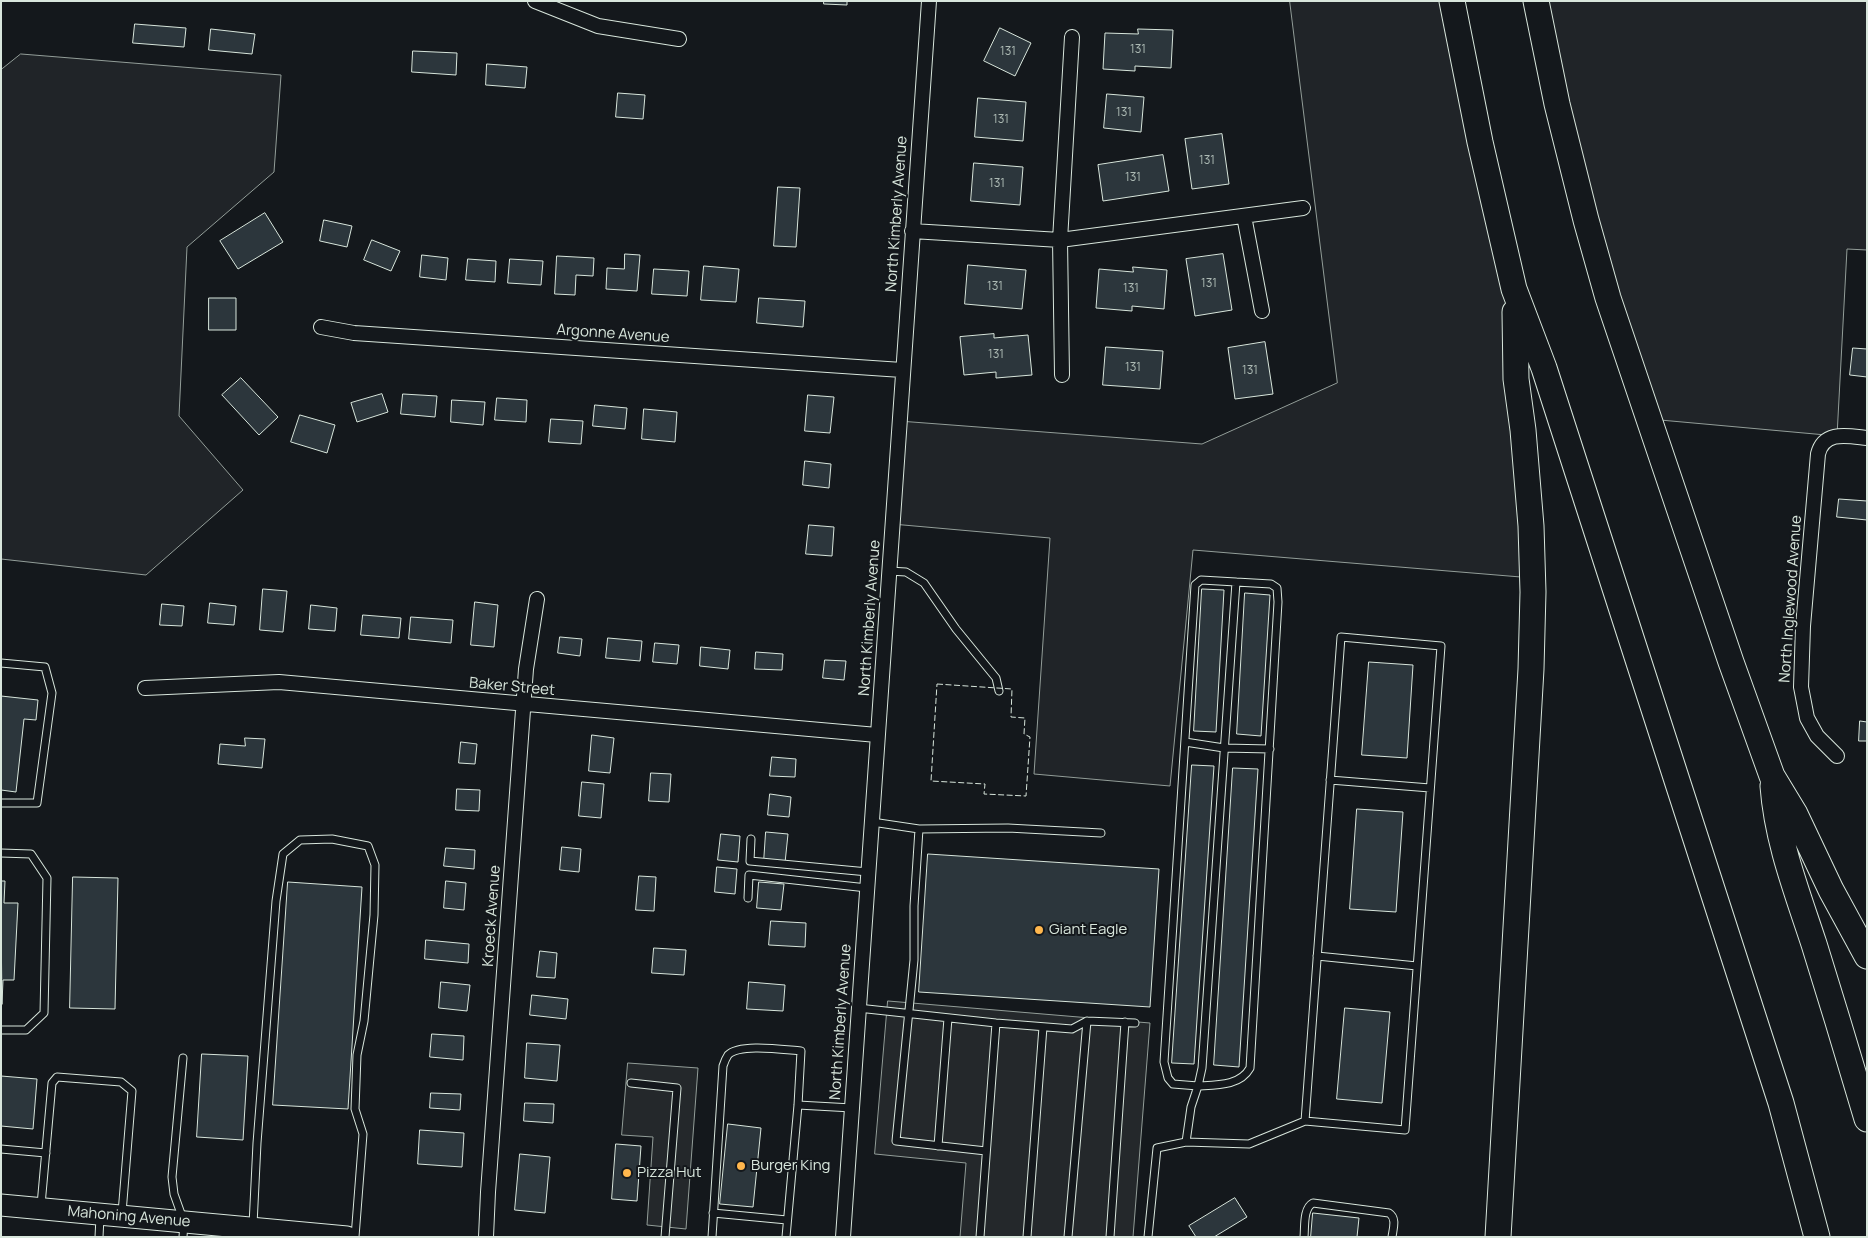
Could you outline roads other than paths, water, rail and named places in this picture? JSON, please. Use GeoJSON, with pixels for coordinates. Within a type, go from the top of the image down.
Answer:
{"type":"FeatureCollection","features":[{"type":"Feature","properties":{"kind":"highway"},"geometry":{"type":"LineString","coordinates":[[1452,1],[1480,142],[1514,289],[1544,368],[1559,421],[1781,1103],[1817,1237]]}},
{"type":"Feature","properties":{"kind":"highway"},"geometry":{"type":"LineString","coordinates":[[1536,1],[1557,104],[1608,298],[1772,776],[1781,839],[1833,1003],[1867,1119]]}},
{"type":"Feature","properties":{"kind":"highway"},"geometry":{"type":"LineString","coordinates":[[1498,1237],[1534,592],[1532,526],[1516,379],[1514,289]]}},
{"type":"Feature","properties":{"kind":"highway"},"geometry":{"type":"LineString","coordinates":[[1772,776],[1795,814],[1831,890],[1867,956]]}},
{"type":"Feature","properties":{"kind":"main road","name":"Mahoning Avenue"},"geometry":{"type":"LineString","coordinates":[[1,1205],[122,1216],[184,1229],[252,1228],[288,1234],[347,1237]]}},
{"type":"Feature","properties":{"kind":"street"},"geometry":{"type":"LineString","coordinates":[[536,1],[598,26],[679,38]]}},
{"type":"Feature","properties":{"kind":"street","name":"North Kimberly Avenue"},"geometry":{"type":"LineString","coordinates":[[843,1237],[929,1]]}},
{"type":"Feature","properties":{"kind":"street"},"geometry":{"type":"LineString","coordinates":[[1062,375],[1060,240],[1072,37]]}},
{"type":"Feature","properties":{"kind":"street"},"geometry":{"type":"LineString","coordinates":[[912,231],[1060,240],[1303,208]]}},
{"type":"Feature","properties":{"kind":"street"},"geometry":{"type":"LineString","coordinates":[[1244,216],[1262,311]]}},
{"type":"Feature","properties":{"kind":"street","name":"Argonne Avenue"},"geometry":{"type":"LineString","coordinates":[[321,328],[354,333],[902,370]]}},
{"type":"Feature","properties":{"kind":"street","name":"North Inglewood Avenue"},"geometry":{"type":"LineString","coordinates":[[1838,756],[1817,736],[1807,718],[1802,687],[1803,626],[1818,454],[1824,442],[1830,437],[1867,438]]}},
{"type":"Feature","properties":{"kind":"street","name":"Kroeck Avenue"},"geometry":{"type":"LineString","coordinates":[[486,1237],[488,1183],[526,670],[537,599]]}},
{"type":"Feature","properties":{"kind":"street","name":"Baker Street"},"geometry":{"type":"LineString","coordinates":[[145,688],[279,682],[877,735]]}},
{"type":"Feature","properties":{"kind":"lane"},"geometry":{"type":"LineString","coordinates":[[889,571],[906,572],[924,583],[956,629],[996,678],[999,691]]}},
{"type":"Feature","properties":{"kind":"lane"},"geometry":{"type":"LineString","coordinates":[[1201,580],[1271,584],[1277,588],[1278,602],[1250,1068],[1246,1076],[1237,1081],[1198,1086],[1174,1084],[1168,1078],[1164,1062],[1185,742],[1195,585],[1201,580]]}},
{"type":"Feature","properties":{"kind":"lane"},"geometry":{"type":"LineString","coordinates":[[1186,1142],[1191,1107],[1202,1068],[1236,582]]}},
{"type":"Feature","properties":{"kind":"lane"},"geometry":{"type":"LineString","coordinates":[[1148,1237],[1157,1148],[1186,1142],[1250,1144],[1305,1121],[1405,1130],[1441,646],[1341,637],[1305,1121]]}},
{"type":"Feature","properties":{"kind":"lane"},"geometry":{"type":"LineString","coordinates":[[1,663],[45,667],[52,693],[37,803],[1,803]]}},
{"type":"Feature","properties":{"kind":"lane"},"geometry":{"type":"LineString","coordinates":[[1185,742],[1224,748],[1270,749]]}},
{"type":"Feature","properties":{"kind":"lane"},"geometry":{"type":"LineString","coordinates":[[1330,780],[1430,788]]}},
{"type":"Feature","properties":{"kind":"lane"},"geometry":{"type":"LineString","coordinates":[[871,822],[919,829],[1008,828],[1102,833]]}},
{"type":"Feature","properties":{"kind":"lane"},"geometry":{"type":"LineString","coordinates":[[919,829],[914,906],[914,960],[896,1141],[986,1151]]}},
{"type":"Feature","properties":{"kind":"lane"},"geometry":{"type":"LineString","coordinates":[[252,1228],[276,901],[283,854],[300,840],[332,839],[368,846],[375,866],[374,915],[364,1021],[357,1055],[355,1109],[362,1134],[354,1237]]}},
{"type":"Feature","properties":{"kind":"lane"},"geometry":{"type":"LineString","coordinates":[[748,898],[751,840]]}},
{"type":"Feature","properties":{"kind":"lane"},"geometry":{"type":"LineString","coordinates":[[1,853],[31,854],[47,878],[44,1013],[26,1030],[1,1030]]}},
{"type":"Feature","properties":{"kind":"lane"},"geometry":{"type":"LineString","coordinates":[[750,861],[868,872]]}},
{"type":"Feature","properties":{"kind":"lane"},"geometry":{"type":"LineString","coordinates":[[749,875],[867,888]]}},
{"type":"Feature","properties":{"kind":"lane"},"geometry":{"type":"LineString","coordinates":[[1317,956],[1417,966]]}},
{"type":"Feature","properties":{"kind":"lane"},"geometry":{"type":"LineString","coordinates":[[858,1008],[1072,1029],[1087,1021],[1135,1023]]}},
{"type":"Feature","properties":{"kind":"lane"},"geometry":{"type":"LineString","coordinates":[[938,1146],[948,1018]]}},
{"type":"Feature","properties":{"kind":"lane"},"geometry":{"type":"LineString","coordinates":[[1068,1237],[1087,1021]]}},
{"type":"Feature","properties":{"kind":"lane"},"geometry":{"type":"LineString","coordinates":[[1110,1237],[1125,1022]]}},
{"type":"Feature","properties":{"kind":"lane"},"geometry":{"type":"LineString","coordinates":[[980,1237],[996,1023]]}},
{"type":"Feature","properties":{"kind":"lane"},"geometry":{"type":"LineString","coordinates":[[1027,1237],[1043,1027]]}},
{"type":"Feature","properties":{"kind":"lane"},"geometry":{"type":"LineString","coordinates":[[712,1237],[723,1066],[728,1055],[739,1050],[762,1048],[801,1051],[786,1237]]}},
{"type":"Feature","properties":{"kind":"lane"},"geometry":{"type":"LineString","coordinates":[[183,1058],[172,1177],[174,1194],[184,1229]]}},
{"type":"Feature","properties":{"kind":"lane"},"geometry":{"type":"LineString","coordinates":[[41,1209],[52,1083],[57,1077],[121,1082],[132,1091],[122,1216]]}},
{"type":"Feature","properties":{"kind":"lane"},"geometry":{"type":"LineString","coordinates":[[631,1083],[677,1088],[665,1237]]}},
{"type":"Feature","properties":{"kind":"lane"},"geometry":{"type":"LineString","coordinates":[[798,1105],[852,1108]]}},
{"type":"Feature","properties":{"kind":"lane"},"geometry":{"type":"LineString","coordinates":[[1,1149],[46,1153]]}},
{"type":"Feature","properties":{"kind":"lane"},"geometry":{"type":"LineString","coordinates":[[1304,1237],[1306,1210],[1308,1205],[1312,1203],[1389,1213],[1394,1220],[1392,1237]]}},
{"type":"Feature","properties":{"kind":"lane"},"geometry":{"type":"LineString","coordinates":[[713,1213],[788,1220]]}},
{"type":"Feature","properties":{"kind":"lane"},"geometry":{"type":"LineString","coordinates":[[99,1237],[100,1214]]}},
{"type":"Feature","properties":{"kind":"place","name":"Giant Eagle"},"geometry":{"type":"Point","coordinates":[1039,930]}},
{"type":"Feature","properties":{"kind":"place","name":"Burger King"},"geometry":{"type":"Point","coordinates":[741,1166]}},
{"type":"Feature","properties":{"kind":"place","name":"Pizza Hut"},"geometry":{"type":"Point","coordinates":[627,1173]}}]}
